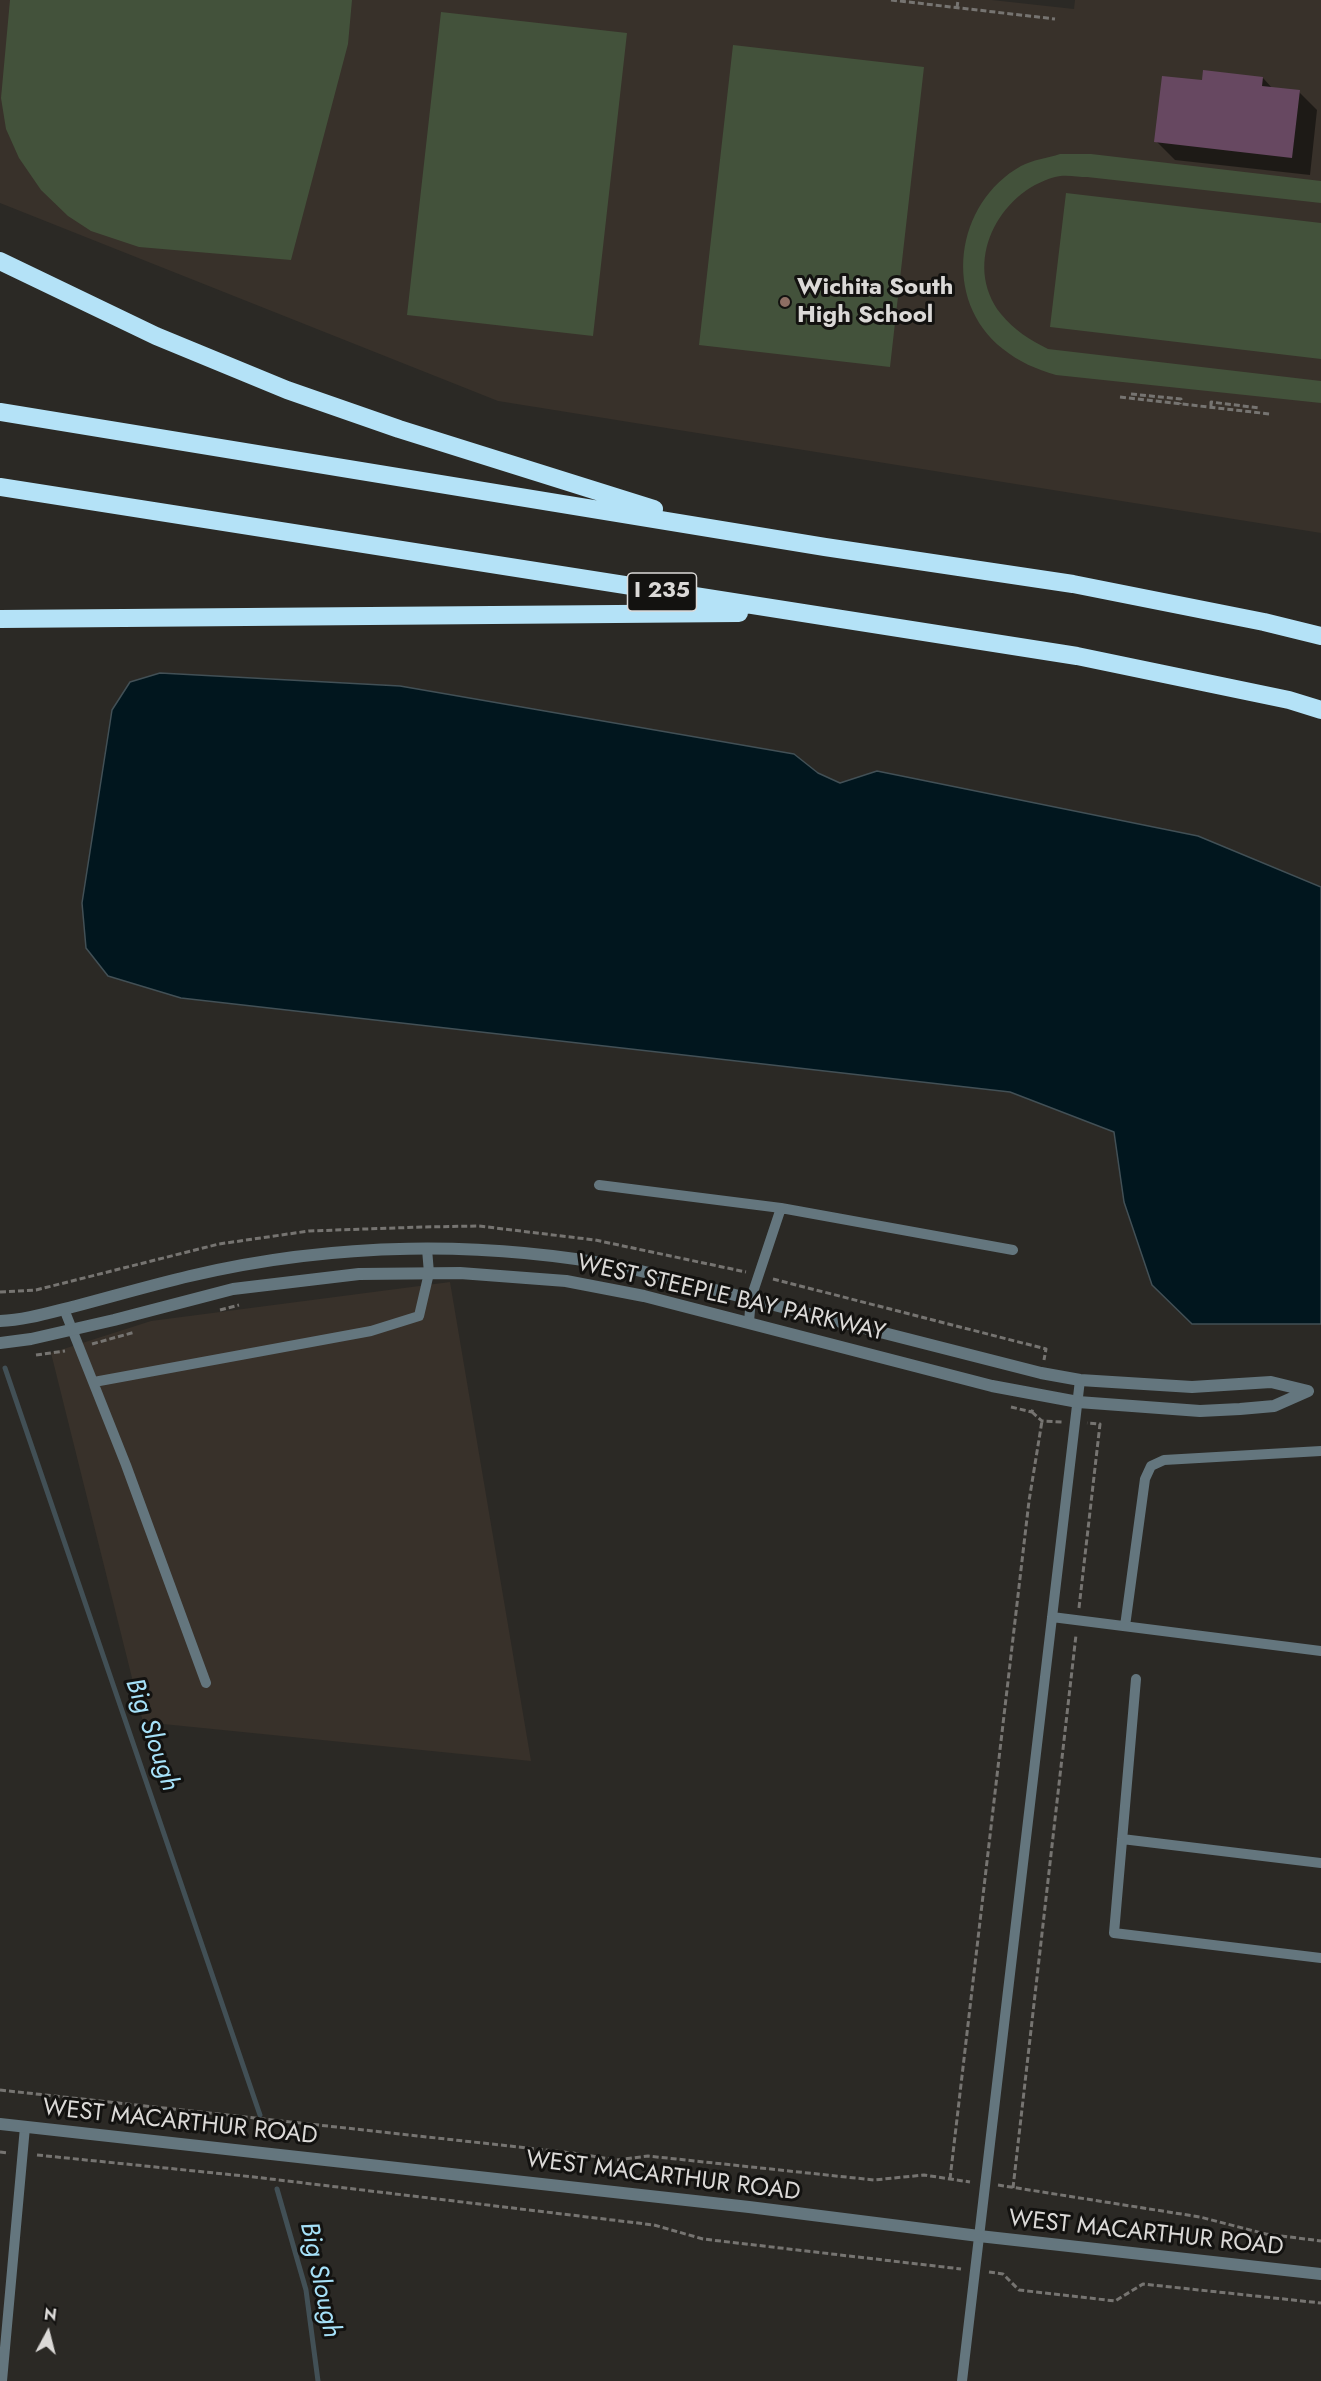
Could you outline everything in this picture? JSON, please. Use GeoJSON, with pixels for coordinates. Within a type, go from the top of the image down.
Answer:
{"type":"FeatureCollection","features":[{"type":"Feature","properties":{"kind":"highway"},"geometry":{"type":"LineString","coordinates":[[0,261],[156,336],[287,390],[399,429],[716,528]]}},
{"type":"Feature","properties":{"kind":"highway"},"geometry":{"type":"LineString","coordinates":[[0,412],[1073,584],[1264,622],[1321,636]]}},
{"type":"Feature","properties":{"kind":"highway","name":"I 235"},"geometry":{"type":"LineString","coordinates":[[0,487],[1077,657],[1289,700],[1321,710]]}},
{"type":"Feature","properties":{"kind":"highway"},"geometry":{"type":"LineString","coordinates":[[0,619],[792,612]]}},
{"type":"Feature","properties":{"kind":"street","name":"WEST STEEPLE BAY PARKWAY"},"geometry":{"type":"LineString","coordinates":[[0,1321],[33,1317],[192,1276],[283,1258],[384,1249],[526,1252],[629,1268],[1041,1373],[1080,1380],[1192,1387],[1271,1382],[1308,1391],[1321,1391]]}},
{"type":"Feature","properties":{"kind":"street","name":"WEST STEEPLE BAY PARKWAY"},"geometry":{"type":"LineString","coordinates":[[0,1343],[74,1330],[232,1288],[359,1274],[460,1273],[566,1281],[644,1296],[992,1386],[1078,1402],[1190,1411],[1240,1409],[1274,1406],[1308,1391]]}},
{"type":"Feature","properties":{"kind":"street","name":"WEST MACARTHUR ROAD"},"geometry":{"type":"LineString","coordinates":[[0,2124],[1321,2274]]}},
{"type":"Feature","properties":{"kind":"lane"},"geometry":{"type":"LineString","coordinates":[[599,1185],[781,1208],[1013,1250]]}},
{"type":"Feature","properties":{"kind":"lane"},"geometry":{"type":"LineString","coordinates":[[749,1322],[751,1298],[781,1208]]}},
{"type":"Feature","properties":{"kind":"lane"},"geometry":{"type":"LineString","coordinates":[[94,1382],[371,1331],[419,1316],[429,1273],[427,1249]]}},
{"type":"Feature","properties":{"kind":"lane"},"geometry":{"type":"LineString","coordinates":[[64,1309],[81,1347],[206,1683]]}},
{"type":"Feature","properties":{"kind":"lane"},"geometry":{"type":"LineString","coordinates":[[962,2381],[1080,1380]]}},
{"type":"Feature","properties":{"kind":"lane"},"geometry":{"type":"LineString","coordinates":[[1125,1626],[1145,1479],[1151,1466],[1164,1460],[1321,1450]]}},
{"type":"Feature","properties":{"kind":"lane"},"geometry":{"type":"LineString","coordinates":[[1052,1617],[1321,1650]]}},
{"type":"Feature","properties":{"kind":"lane"},"geometry":{"type":"LineString","coordinates":[[1136,1679],[1114,1933],[1321,1958]]}},
{"type":"Feature","properties":{"kind":"lane"},"geometry":{"type":"LineString","coordinates":[[1122,1839],[1321,1863]]}},
{"type":"Feature","properties":{"kind":"lane"},"geometry":{"type":"LineString","coordinates":[[2,2381],[25,2127]]}},
{"type":"Feature","properties":{"kind":"path"},"geometry":{"type":"LineString","coordinates":[[891,0],[1055,19]]}},
{"type":"Feature","properties":{"kind":"path"},"geometry":{"type":"LineString","coordinates":[[957,0],[957,8]]}},
{"type":"Feature","properties":{"kind":"path"},"geometry":{"type":"LineString","coordinates":[[1131,394],[1181,399],[1180,404]]}},
{"type":"Feature","properties":{"kind":"path"},"geometry":{"type":"LineString","coordinates":[[1120,397],[1270,414]]}},
{"type":"Feature","properties":{"kind":"path"},"geometry":{"type":"LineString","coordinates":[[1211,407],[1211,402],[1259,408]]}},
{"type":"Feature","properties":{"kind":"path"},"geometry":{"type":"LineString","coordinates":[[0,1292],[36,1290],[231,1243],[309,1231],[479,1226],[595,1240],[708,1262],[1046,1349],[1041,1373]]}},
{"type":"Feature","properties":{"kind":"path"},"geometry":{"type":"LineString","coordinates":[[218,1311],[239,1305]]}},
{"type":"Feature","properties":{"kind":"path"},"geometry":{"type":"LineString","coordinates":[[34,1355],[57,1354],[144,1330]]}},
{"type":"Feature","properties":{"kind":"path"},"geometry":{"type":"LineString","coordinates":[[1032,1412],[1036,1394]]}},
{"type":"Feature","properties":{"kind":"path"},"geometry":{"type":"LineString","coordinates":[[1009,1406],[1032,1412],[1042,1421],[1100,1424],[1013,2187]]}},
{"type":"Feature","properties":{"kind":"path"},"geometry":{"type":"LineString","coordinates":[[950,2179],[1029,1501],[1042,1421]]}},
{"type":"Feature","properties":{"kind":"path"},"geometry":{"type":"LineString","coordinates":[[0,2090],[573,2153],[616,2160],[648,2156],[874,2180],[924,2175],[1200,2217],[1266,2234],[1321,2241]]}},
{"type":"Feature","properties":{"kind":"path"},"geometry":{"type":"LineString","coordinates":[[0,2152],[254,2177],[654,2224],[703,2239],[1003,2274],[1019,2290],[1115,2301],[1143,2284],[1321,2303]]}},
{"type":"Feature","properties":{"kind":"shaded area","name":"Wichita South High School"},"geometry":{"type":"Polygon","coordinates":[[[0,0],[992,0],[1074,9],[1075,0],[1321,0],[1321,533],[498,401],[0,203],[0,0]]]}},
{"type":"Feature","properties":{"kind":"shaded area"},"geometry":{"type":"Polygon","coordinates":[[[450,1282],[531,1761],[143,1722],[51,1353],[151,1321],[450,1282]]]}},
{"type":"Feature","properties":{"kind":"green space"},"geometry":{"type":"Polygon","coordinates":[[[10,0],[352,0],[348,44],[291,260],[139,247],[91,231],[68,216],[41,190],[19,158],[6,129],[1,98],[10,0]]]}},
{"type":"Feature","properties":{"kind":"green space"},"geometry":{"type":"Polygon","coordinates":[[[441,12],[627,33],[593,336],[407,315],[441,12]]]}},
{"type":"Feature","properties":{"kind":"green space"},"geometry":{"type":"Polygon","coordinates":[[[733,45],[924,67],[890,367],[699,345],[733,45]]]}},
{"type":"Feature","properties":{"kind":"green space"},"geometry":{"type":"Polygon","coordinates":[[[1060,154],[1091,154],[1321,181],[1321,203],[1087,177],[1055,177],[1035,185],[1017,198],[1003,213],[992,232],[986,252],[985,273],[990,294],[1001,314],[1023,334],[1048,349],[1321,381],[1321,403],[1056,375],[1028,365],[1003,349],[983,329],[970,305],[964,279],[964,253],[970,227],[982,203],[999,182],[1025,164],[1060,154]]]}},
{"type":"Feature","properties":{"kind":"green space"},"geometry":{"type":"Polygon","coordinates":[[[1066,193],[1321,223],[1321,359],[1050,327],[1066,193]]]}},
{"type":"Feature","properties":{"kind":"water"},"geometry":{"type":"Polygon","coordinates":[[[160,673],[400,686],[794,754],[818,773],[840,783],[877,771],[1198,836],[1321,887],[1321,1324],[1192,1324],[1152,1285],[1124,1202],[1114,1132],[1010,1092],[181,998],[108,976],[86,948],[82,903],[112,710],[130,682],[160,673]]]}},
{"type":"Feature","properties":{"kind":"building"},"geometry":{"type":"Polygon","coordinates":[[[1203,70],[1263,77],[1262,86],[1300,90],[1292,158],[1154,142],[1162,76],[1202,80],[1203,70]]]}},
{"type":"Feature","properties":{"kind":"waterway","name":"Big Slough"},"geometry":{"type":"LineString","coordinates":[[5,1368],[260,2115]]}},
{"type":"Feature","properties":{"kind":"waterway","name":"Big Slough"},"geometry":{"type":"LineString","coordinates":[[277,2189],[306,2290],[318,2381]]}},
{"type":"Feature","properties":{"kind":"place","name":"Wichita South High School"},"geometry":{"type":"Point","coordinates":[785,302]}}]}
